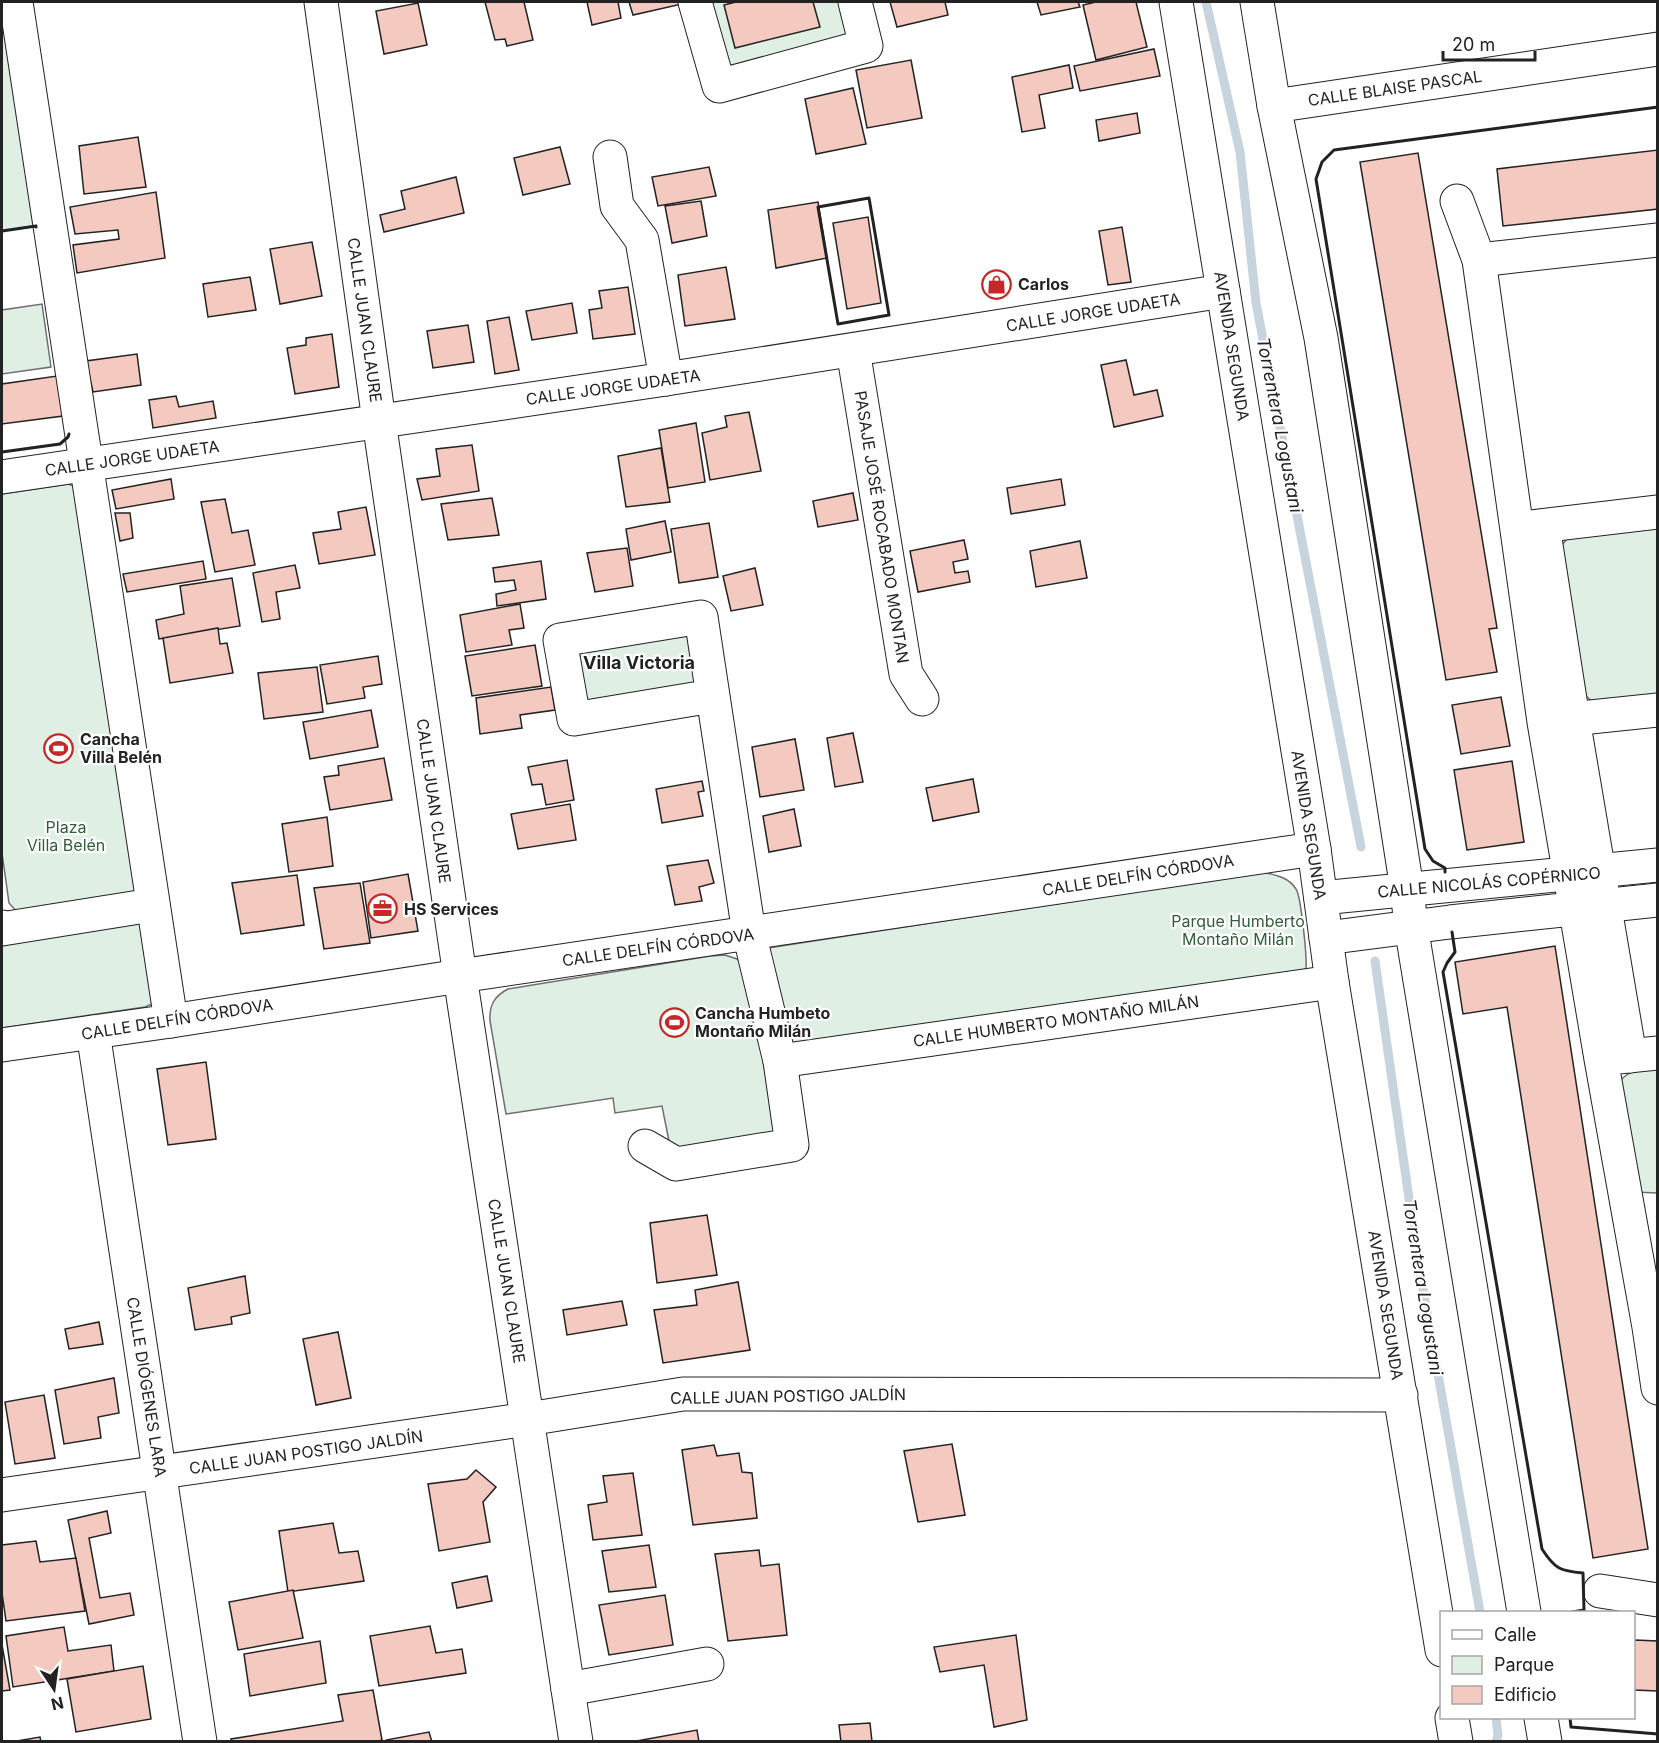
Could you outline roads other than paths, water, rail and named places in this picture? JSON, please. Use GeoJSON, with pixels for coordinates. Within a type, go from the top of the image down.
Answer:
{"type":"FeatureCollection","features":[{"type":"Feature","properties":{"kind":"street"},"geometry":{"type":"LineString","coordinates":[[16,2],[171,1021]]}},
{"type":"Feature","properties":{"kind":"street","name":"CALLE JUAN CLAURE"},"geometry":{"type":"LineString","coordinates":[[321,2],[460,976],[576,1742]]}},
{"type":"Feature","properties":{"kind":"street"},"geometry":{"type":"LineString","coordinates":[[695,2],[719,86],[866,46],[855,2]]}},
{"type":"Feature","properties":{"kind":"street","name":"AVENIDA SEGUNDA"},"geometry":{"type":"LineString","coordinates":[[1176,2],[1314,849],[1332,982],[1440,1638]]}},
{"type":"Feature","properties":{"kind":"street"},"geometry":{"type":"LineString","coordinates":[[1257,2],[1274,106],[1321,338],[1411,926],[1524,1611]]}},
{"type":"Feature","properties":{"kind":"street","name":"CALLE BLAISE PASCAL"},"geometry":{"type":"LineString","coordinates":[[1274,106],[1658,49]]}},
{"type":"Feature","properties":{"kind":"street"},"geometry":{"type":"LineString","coordinates":[[610,157],[617,206],[642,240],[666,379]]}},
{"type":"Feature","properties":{"kind":"street"},"geometry":{"type":"LineString","coordinates":[[1456,201],[1479,260],[1530,528],[1558,721],[1590,907],[1630,1056],[1658,1388]]}},
{"type":"Feature","properties":{"kind":"street"},"geometry":{"type":"LineString","coordinates":[[1479,260],[1658,240]]}},
{"type":"Feature","properties":{"kind":"street","name":"CALLE JORGE UDAETA"},"geometry":{"type":"LineString","coordinates":[[2,477],[666,379],[1223,291]]}},
{"type":"Feature","properties":{"kind":"street","name":"PASAJE JOSÉ ROCABADO MONTAN"},"geometry":{"type":"LineString","coordinates":[[853,350],[906,674],[922,699]]}},
{"type":"Feature","properties":{"kind":"street"},"geometry":{"type":"LineString","coordinates":[[1530,528],[1658,512]]}},
{"type":"Feature","properties":{"kind":"street"},"geometry":{"type":"LineString","coordinates":[[645,1146],[676,1164],[792,1145],[780,1061],[749,933],[701,617],[560,640],[574,719],[712,696]]}},
{"type":"Feature","properties":{"kind":"street"},"geometry":{"type":"LineString","coordinates":[[1558,721],[1658,710]]}},
{"type":"Feature","properties":{"kind":"street","name":"CALLE DELFÍN CÓRDOVA"},"geometry":{"type":"LineString","coordinates":[[2,1045],[1314,849]]}},
{"type":"Feature","properties":{"kind":"street","name":"CALLE NICOLÁS COPÉRNICO"},"geometry":{"type":"LineString","coordinates":[[1321,898],[1658,865]]}},
{"type":"Feature","properties":{"kind":"street","name":"CALLE NICOLÁS COPÉRNICO"},"geometry":{"type":"LineString","coordinates":[[1326,938],[1411,926],[1658,900]]}},
{"type":"Feature","properties":{"kind":"street"},"geometry":{"type":"LineString","coordinates":[[2,927],[2,929],[152,905]]}},
{"type":"Feature","properties":{"kind":"street","name":"CALLE HUMBERTO MONTAÑO MILÁN"},"geometry":{"type":"LineString","coordinates":[[780,1061],[1332,982]]}},
{"type":"Feature","properties":{"kind":"street","name":"CALLE DIÓGENES LARA"},"geometry":{"type":"LineString","coordinates":[[93,1032],[200,1742]]}},
{"type":"Feature","properties":{"kind":"street","name":"CALLE JUAN POSTIGO JALDÍN"},"geometry":{"type":"LineString","coordinates":[[2,1496],[683,1394],[1401,1395]]}},
{"type":"Feature","properties":{"kind":"street"},"geometry":{"type":"LineString","coordinates":[[1600,1591],[1658,1600]]}},
{"type":"Feature","properties":{"kind":"street"},"geometry":{"type":"LineString","coordinates":[[568,1689],[707,1664]]}},
{"type":"Feature","properties":{"kind":"street"},"geometry":{"type":"LineString","coordinates":[[1452,1719],[1456,1742]]}},
{"type":"Feature","properties":{"kind":"street"},"geometry":{"type":"LineString","coordinates":[[1541,1719],[1545,1742]]}},
{"type":"Feature","properties":{"kind":"waterway","name":"Torrentera Logustani"},"geometry":{"type":"LineString","coordinates":[[1206,2],[1240,152],[1256,303],[1361,847]]}},
{"type":"Feature","properties":{"kind":"waterway","name":"Torrentera Logustani"},"geometry":{"type":"LineString","coordinates":[[1375,961],[1418,1261],[1480,1611]]}},
{"type":"Feature","properties":{"kind":"waterway","name":"Torrentera Logustani"},"geometry":{"type":"LineString","coordinates":[[1496,1719],[1498,1735],[1496,1742]]}},
{"type":"Feature","properties":{"kind":"place","name":"Carlos"},"geometry":{"type":"Point","coordinates":[997,284]}},
{"type":"Feature","properties":{"kind":"place","name":"Cancha Villa Belén"},"geometry":{"type":"Point","coordinates":[59,748]}},
{"type":"Feature","properties":{"kind":"place","name":"HS Services"},"geometry":{"type":"Point","coordinates":[383,909]}},
{"type":"Feature","properties":{"kind":"place","name":"Cancha Humbeto Montaño Milán"},"geometry":{"type":"Point","coordinates":[674,1022]}},
{"type":"Feature","properties":{"kind":"district","name":"Villa Victoria"},"geometry":{"type":"Point","coordinates":[639,662]}},
{"type":"Feature","properties":{"kind":"park label","name":"Plaza Villa Belén"},"geometry":{"type":"Point","coordinates":[66,836]}},
{"type":"Feature","properties":{"kind":"park label","name":"Parque Humberto Montaño Milán"},"geometry":{"type":"Point","coordinates":[1238,930]}}]}
